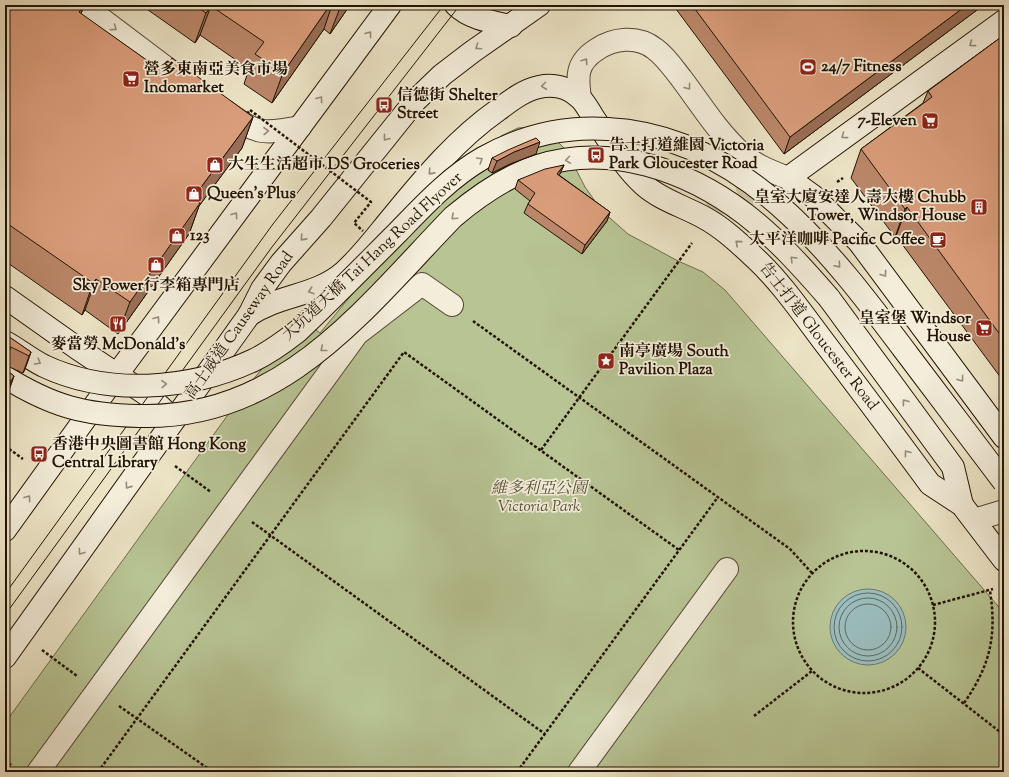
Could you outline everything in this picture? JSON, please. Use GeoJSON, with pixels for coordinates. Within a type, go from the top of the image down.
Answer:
{"type":"FeatureCollection","features":[{"type":"Feature","properties":{"kind":"main road"},"geometry":{"type":"LineString","coordinates":[[83,5],[244,126],[263,132],[300,127]]}},
{"type":"Feature","properties":{"kind":"main road"},"geometry":{"type":"LineString","coordinates":[[5,530],[118,373],[390,5]]}},
{"type":"Feature","properties":{"kind":"main road"},"geometry":{"type":"LineString","coordinates":[[456,5],[474,16],[511,26]]}},
{"type":"Feature","properties":{"kind":"main road","name":"高士威道 Causeway Road"},"geometry":{"type":"LineString","coordinates":[[5,657],[249,315],[262,289],[280,263],[321,218],[415,101],[442,75],[466,56],[539,5]]}},
{"type":"Feature","properties":{"kind":"main road"},"geometry":{"type":"LineString","coordinates":[[765,189],[788,178],[1004,21]]}},
{"type":"Feature","properties":{"kind":"main road","name":"告士打道 Gloucester Road"},"geometry":{"type":"LineString","coordinates":[[580,98],[577,78],[582,64],[589,54],[612,42],[625,39],[639,41],[654,48],[666,59],[724,135],[740,152],[760,167],[788,178],[813,196],[859,242],[1004,437]]}},
{"type":"Feature","properties":{"kind":"main road","name":"告士打道 Gloucester Road"},"geometry":{"type":"LineString","coordinates":[[249,315],[262,306],[274,301],[313,292],[329,284],[343,273],[451,150],[483,120],[515,97],[537,87],[550,85],[567,89],[580,98],[624,163],[644,185],[662,198],[703,217],[723,230],[755,258],[784,288],[930,484],[968,512],[1004,560]]}},
{"type":"Feature","properties":{"kind":"main road","name":"大坑道天橋 Tai Hang Road Flyover"},"geometry":{"type":"LineString","coordinates":[[5,342],[43,366],[79,378],[110,384],[175,383],[226,371],[253,360],[277,347],[298,331],[442,188],[481,159],[528,138],[559,130],[592,128],[624,129],[652,134],[676,141],[699,151],[747,180],[794,218],[820,245],[865,297],[1004,482]]}},
{"type":"Feature","properties":{"kind":"main road","name":"大坑道天橋 Tai Hang Road Flyover"},"geometry":{"type":"LineString","coordinates":[[5,377],[51,402],[72,409],[97,414],[149,417],[176,415],[207,410],[237,401],[290,372],[341,334],[453,217],[494,187],[538,166],[563,160],[583,158],[622,159],[666,170],[690,180],[714,193],[745,214],[776,241],[829,298],[953,467]]}},
{"type":"Feature","properties":{"kind":"main road"},"geometry":{"type":"LineString","coordinates":[[680,206],[707,206]]}},
{"type":"Feature","properties":{"kind":"main road"},"geometry":{"type":"LineString","coordinates":[[38,772],[357,334],[422,284],[452,305]]}},
{"type":"Feature","properties":{"kind":"main road"},"geometry":{"type":"LineString","coordinates":[[5,296],[77,348],[118,373],[149,396],[174,420]]}},
{"type":"Feature","properties":{"kind":"main road","name":"告士打道 Gloucester Road"},"geometry":{"type":"LineString","coordinates":[[953,467],[968,512]]}},
{"type":"Feature","properties":{"kind":"main road"},"geometry":{"type":"LineString","coordinates":[[968,512],[1004,510]]}},
{"type":"Feature","properties":{"kind":"main road"},"geometry":{"type":"LineString","coordinates":[[579,772],[727,569]]}},
{"type":"Feature","properties":{"kind":"path"},"geometry":{"type":"LineString","coordinates":[[243,120],[250,110],[371,202],[354,224],[364,231]]}},
{"type":"Feature","properties":{"kind":"path"},"geometry":{"type":"LineString","coordinates":[[541,450],[692,243]]}},
{"type":"Feature","properties":{"kind":"path"},"geometry":{"type":"LineString","coordinates":[[452,305],[790,549],[812,573]]}},
{"type":"Feature","properties":{"kind":"path"},"geometry":{"type":"LineString","coordinates":[[98,772],[404,352],[679,550]]}},
{"type":"Feature","properties":{"kind":"path"},"geometry":{"type":"LineString","coordinates":[[175,466],[545,734]]}},
{"type":"Feature","properties":{"kind":"path"},"geometry":{"type":"LineString","coordinates":[[517,772],[718,497]]}},
{"type":"Feature","properties":{"kind":"path"},"geometry":{"type":"LineString","coordinates":[[871,551],[892,557],[910,568],[924,585],[933,605],[934,627],[929,648],[918,668],[903,681],[885,689],[866,692],[846,690],[828,683],[812,671],[800,653],[793,633],[793,611],[800,590],[812,573],[829,560],[850,552],[871,551]]}},
{"type":"Feature","properties":{"kind":"path"},"geometry":{"type":"LineString","coordinates":[[933,605],[991,590],[993,618],[990,650],[984,669],[975,687],[964,703]]}},
{"type":"Feature","properties":{"kind":"path"},"geometry":{"type":"LineString","coordinates":[[42,650],[213,772]]}},
{"type":"Feature","properties":{"kind":"path"},"geometry":{"type":"LineString","coordinates":[[918,668],[1004,735]]}},
{"type":"Feature","properties":{"kind":"path"},"geometry":{"type":"LineString","coordinates":[[754,716],[812,671]]}},
{"type":"Feature","properties":{"kind":"green space","name":"維多利亞公園 Victoria Park"},"geometry":{"type":"Polygon","coordinates":[[[532,127],[553,137],[566,150],[585,187],[602,211],[628,234],[678,261],[703,272],[725,290],[1004,613],[1004,772],[5,772],[5,723],[256,376],[302,320],[320,333],[414,219],[501,136],[518,128],[532,127]]]}},
{"type":"Feature","properties":{"kind":"water"},"geometry":{"type":"Polygon","coordinates":[[[868,589],[883,592],[895,600],[903,612],[906,627],[903,642],[895,654],[883,662],[868,665],[853,662],[841,654],[833,642],[830,627],[833,612],[841,600],[853,592],[868,589]]]}},
{"type":"Feature","properties":{"kind":"building"},"geometry":{"type":"Polygon","coordinates":[[[5,5],[84,5],[79,12],[162,71],[172,58],[253,117],[193,198],[200,203],[130,302],[96,279],[93,283],[5,222],[5,5]]]}},
{"type":"Feature","properties":{"kind":"building"},"geometry":{"type":"Polygon","coordinates":[[[194,5],[330,5],[283,73],[255,54],[264,42],[211,6],[206,13],[194,5]]]}},
{"type":"Feature","properties":{"kind":"building"},"geometry":{"type":"Polygon","coordinates":[[[692,5],[967,5],[790,137],[692,5]]]}},
{"type":"Feature","properties":{"kind":"building"},"geometry":{"type":"Polygon","coordinates":[[[1004,35],[1004,340],[907,207],[905,209],[861,149],[932,97],[928,91],[1004,35]]]}},
{"type":"Feature","properties":{"kind":"building"},"geometry":{"type":"Polygon","coordinates":[[[536,138],[540,142],[514,152],[497,161],[492,158],[508,150],[536,138]]]}},
{"type":"Feature","properties":{"kind":"building"},"geometry":{"type":"Polygon","coordinates":[[[564,165],[557,174],[610,212],[585,245],[528,204],[535,193],[518,180],[545,169],[564,165]]]}},
{"type":"Feature","properties":{"kind":"building"},"geometry":{"type":"Polygon","coordinates":[[[5,334],[31,352],[29,356],[11,347],[5,349],[5,334]]]}},
{"type":"Feature","properties":{"kind":"building"},"geometry":{"type":"Polygon","coordinates":[[[5,369],[14,376],[11,381],[5,377],[5,369]]]}},
{"type":"Feature","properties":{"kind":"tunnel"},"geometry":{"type":"LineString","coordinates":[[707,206],[738,199],[765,189]]}},
{"type":"Feature","properties":{"kind":"tram line"},"geometry":{"type":"LineString","coordinates":[[5,594],[273,224],[444,5]]}},
{"type":"Feature","properties":{"kind":"tram line"},"geometry":{"type":"LineString","coordinates":[[5,615],[272,247],[460,5]]}},
{"type":"Feature","properties":{"kind":"place","name":"24/7 Fitness"},"geometry":{"type":"Point","coordinates":[808,67]}},
{"type":"Feature","properties":{"kind":"place","name":"營多東南亞美食市場 Indomarket"},"geometry":{"type":"Point","coordinates":[131,79]}},
{"type":"Feature","properties":{"kind":"place","name":"信德街 Shelter Street"},"geometry":{"type":"Point","coordinates":[384,105]}},
{"type":"Feature","properties":{"kind":"place","name":"7-Eleven"},"geometry":{"type":"Point","coordinates":[930,121]}},
{"type":"Feature","properties":{"kind":"place","name":"告士打道維園 Victoria Park Gloucester Road"},"geometry":{"type":"Point","coordinates":[596,155]}},
{"type":"Feature","properties":{"kind":"place","name":"大生生活超市 DS Groceries"},"geometry":{"type":"Point","coordinates":[215,165]}},
{"type":"Feature","properties":{"kind":"place","name":"Queen's Plus"},"geometry":{"type":"Point","coordinates":[194,194]}},
{"type":"Feature","properties":{"kind":"place","name":"皇室大廈安達人壽大樓 Chubb Tower, Windsor House"},"geometry":{"type":"Point","coordinates":[979,207]}},
{"type":"Feature","properties":{"kind":"place","name":"123"},"geometry":{"type":"Point","coordinates":[177,236]}},
{"type":"Feature","properties":{"kind":"place","name":"太平洋咖啡 Pacific Coffee"},"geometry":{"type":"Point","coordinates":[938,240]}},
{"type":"Feature","properties":{"kind":"place","name":"Sky Power行李箱專門店"},"geometry":{"type":"Point","coordinates":[156,265]}},
{"type":"Feature","properties":{"kind":"place","name":"麥當勞 McDonald's"},"geometry":{"type":"Point","coordinates":[118,324]}},
{"type":"Feature","properties":{"kind":"place","name":"皇室堡 Windsor House"},"geometry":{"type":"Point","coordinates":[984,328]}},
{"type":"Feature","properties":{"kind":"place","name":"南亭廣場 South Pavilion Plaza"},"geometry":{"type":"Point","coordinates":[606,361]}},
{"type":"Feature","properties":{"kind":"place","name":"香港中央圖書館 Hong Kong Central Library"},"geometry":{"type":"Point","coordinates":[39,454]}}]}
